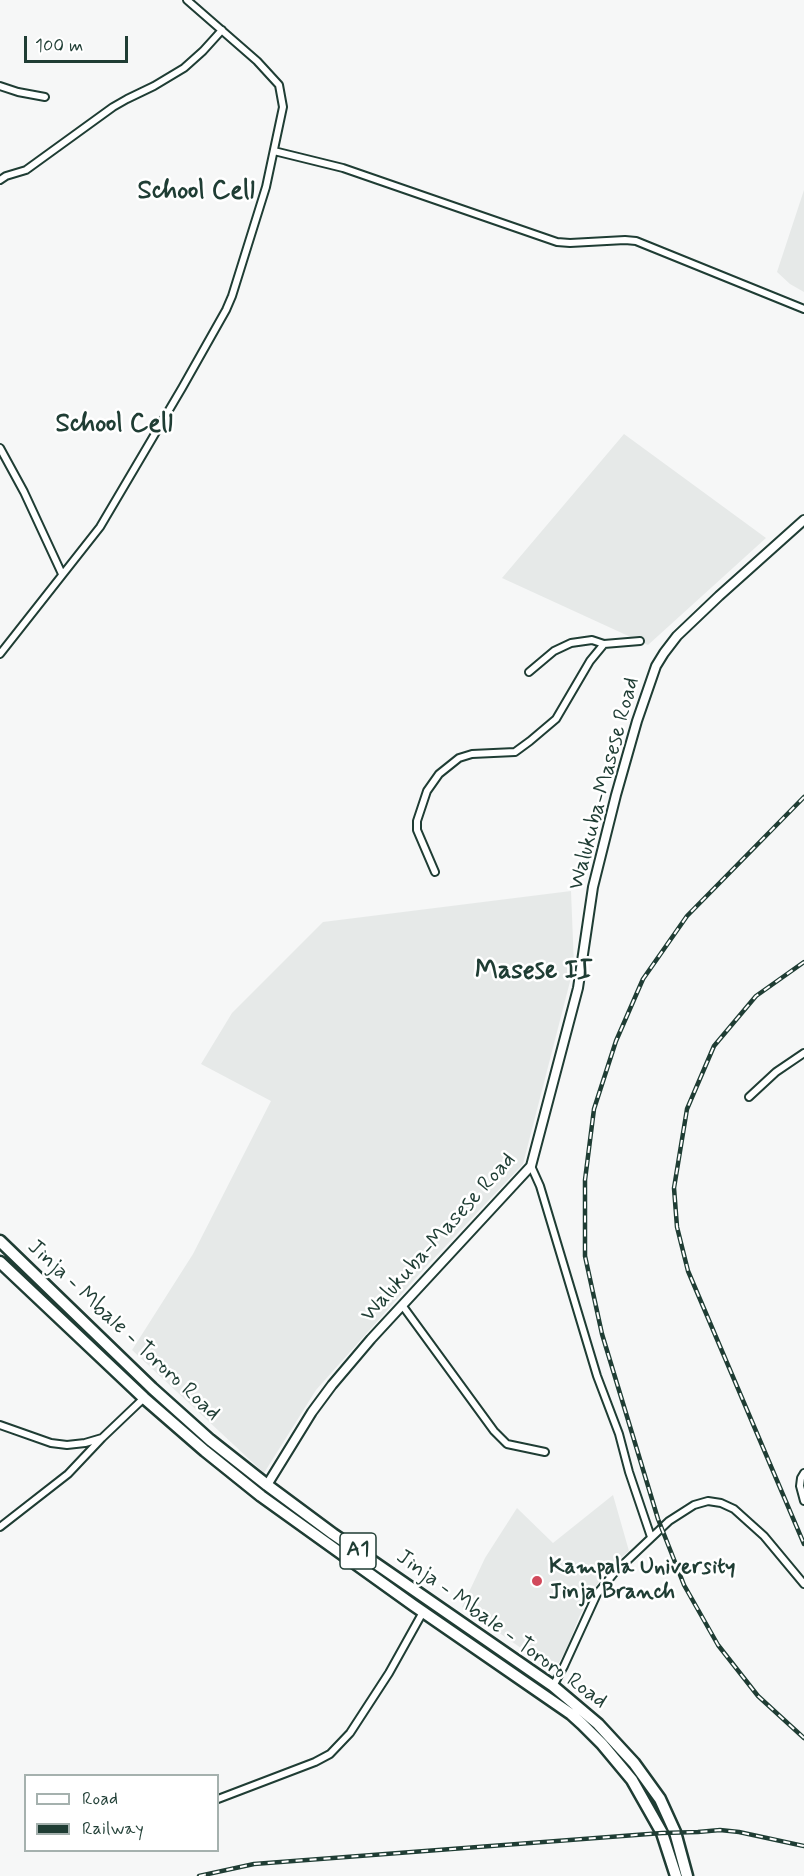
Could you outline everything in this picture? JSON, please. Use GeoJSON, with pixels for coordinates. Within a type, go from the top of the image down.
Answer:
{"type":"FeatureCollection","features":[{"type":"Feature","properties":{"kind":"highway","name":"Jinja - Mbale - Tororo Road"},"geometry":{"type":"LineString","coordinates":[[0,1241],[152,1388],[210,1440],[352,1547],[553,1686],[598,1724],[634,1763],[660,1799],[675,1832],[687,1876]]}},
{"type":"Feature","properties":{"kind":"highway","name":"Jinja - Mbale - Tororo Road"},"geometry":{"type":"LineString","coordinates":[[0,1262],[144,1398],[261,1496],[571,1714],[602,1744],[632,1780],[662,1833],[676,1876]]}},
{"type":"Feature","properties":{"kind":"street"},"geometry":{"type":"LineString","coordinates":[[0,654],[111,510],[226,310],[266,187],[284,108],[279,85],[187,0]]}},
{"type":"Feature","properties":{"kind":"street"},"geometry":{"type":"LineString","coordinates":[[0,180],[26,170],[113,107],[148,90],[184,68],[222,30]]}},
{"type":"Feature","properties":{"kind":"street"},"geometry":{"type":"LineString","coordinates":[[0,86],[45,97]]}},
{"type":"Feature","properties":{"kind":"street"},"geometry":{"type":"LineString","coordinates":[[274,151],[343,168],[557,242],[636,241],[804,309]]}},
{"type":"Feature","properties":{"kind":"street"},"geometry":{"type":"LineString","coordinates":[[0,448],[24,492],[62,574]]}},
{"type":"Feature","properties":{"kind":"street","name":"Walukuba-Masese Road"},"geometry":{"type":"LineString","coordinates":[[267,1485],[312,1412],[358,1354],[531,1166],[578,988],[593,887],[616,795],[657,666],[677,636],[804,520]]}},
{"type":"Feature","properties":{"kind":"street"},"geometry":{"type":"LineString","coordinates":[[529,672],[554,651],[571,643],[592,640],[604,644],[640,641]]}},
{"type":"Feature","properties":{"kind":"street"},"geometry":{"type":"LineString","coordinates":[[435,872],[417,830],[417,821],[427,791],[439,774],[459,758],[472,754],[514,752],[530,741],[556,719],[590,661],[604,644]]}},
{"type":"Feature","properties":{"kind":"street"},"geometry":{"type":"LineString","coordinates":[[749,1097],[776,1072],[804,1053]]}},
{"type":"Feature","properties":{"kind":"street"},"geometry":{"type":"LineString","coordinates":[[531,1166],[540,1186],[597,1376],[619,1434],[651,1537]]}},
{"type":"Feature","properties":{"kind":"street"},"geometry":{"type":"LineString","coordinates":[[402,1305],[494,1431],[507,1444],[545,1452]]}},
{"type":"Feature","properties":{"kind":"street"},"geometry":{"type":"LineString","coordinates":[[0,1527],[68,1474],[144,1398]]}},
{"type":"Feature","properties":{"kind":"street"},"geometry":{"type":"LineString","coordinates":[[0,1425],[51,1443],[85,1443],[102,1438]]}},
{"type":"Feature","properties":{"kind":"street"},"geometry":{"type":"LineString","coordinates":[[804,1473],[800,1486],[804,1501]]}},
{"type":"Feature","properties":{"kind":"street"},"geometry":{"type":"LineString","coordinates":[[553,1686],[597,1594],[614,1573],[651,1537],[676,1516],[694,1505],[708,1501],[722,1503],[734,1509],[764,1536],[804,1584]]}},
{"type":"Feature","properties":{"kind":"street"},"geometry":{"type":"LineString","coordinates":[[219,1799],[315,1762],[330,1754],[350,1733],[389,1673],[423,1612]]}},
{"type":"Feature","properties":{"kind":"shaded area"},"geometry":{"type":"Polygon","coordinates":[[[804,190],[804,292],[790,284],[777,272],[804,190]]]}},
{"type":"Feature","properties":{"kind":"shaded area"},"geometry":{"type":"Polygon","coordinates":[[[624,434],[766,538],[648,645],[502,578],[624,434]]]}},
{"type":"Feature","properties":{"kind":"shaded area"},"geometry":{"type":"Polygon","coordinates":[[[571,891],[574,966],[523,1164],[423,1270],[316,1390],[264,1473],[132,1350],[193,1254],[271,1101],[201,1064],[232,1013],[323,922],[571,891]]]}},
{"type":"Feature","properties":{"kind":"shaded area","name":"Kampala University Jinja Branch"},"geometry":{"type":"Polygon","coordinates":[[[613,1495],[629,1551],[604,1572],[579,1617],[567,1648],[554,1671],[462,1607],[485,1558],[517,1508],[553,1543],[613,1495]]]}},
{"type":"Feature","properties":{"kind":"railway"},"geometry":{"type":"LineString","coordinates":[[804,797],[687,916],[643,979],[616,1041],[594,1109],[585,1180],[585,1256],[602,1334],[658,1519],[684,1585],[718,1645],[758,1696],[804,1738]]}},
{"type":"Feature","properties":{"kind":"railway"},"geometry":{"type":"LineString","coordinates":[[804,962],[756,996],[714,1046],[687,1109],[674,1188],[677,1227],[688,1271],[804,1544]]}},
{"type":"Feature","properties":{"kind":"railway"},"geometry":{"type":"LineString","coordinates":[[199,1876],[254,1864],[720,1830],[804,1846]]}},
{"type":"Feature","properties":{"kind":"place","name":"Kampala University Jinja Branch"},"geometry":{"type":"Point","coordinates":[537,1581]}},
{"type":"Feature","properties":{"kind":"district","name":"School Cell"},"geometry":{"type":"Point","coordinates":[196,193]}},
{"type":"Feature","properties":{"kind":"district","name":"School Cell"},"geometry":{"type":"Point","coordinates":[114,426]}},
{"type":"Feature","properties":{"kind":"district","name":"Masese II"},"geometry":{"type":"Point","coordinates":[534,973]}}]}
